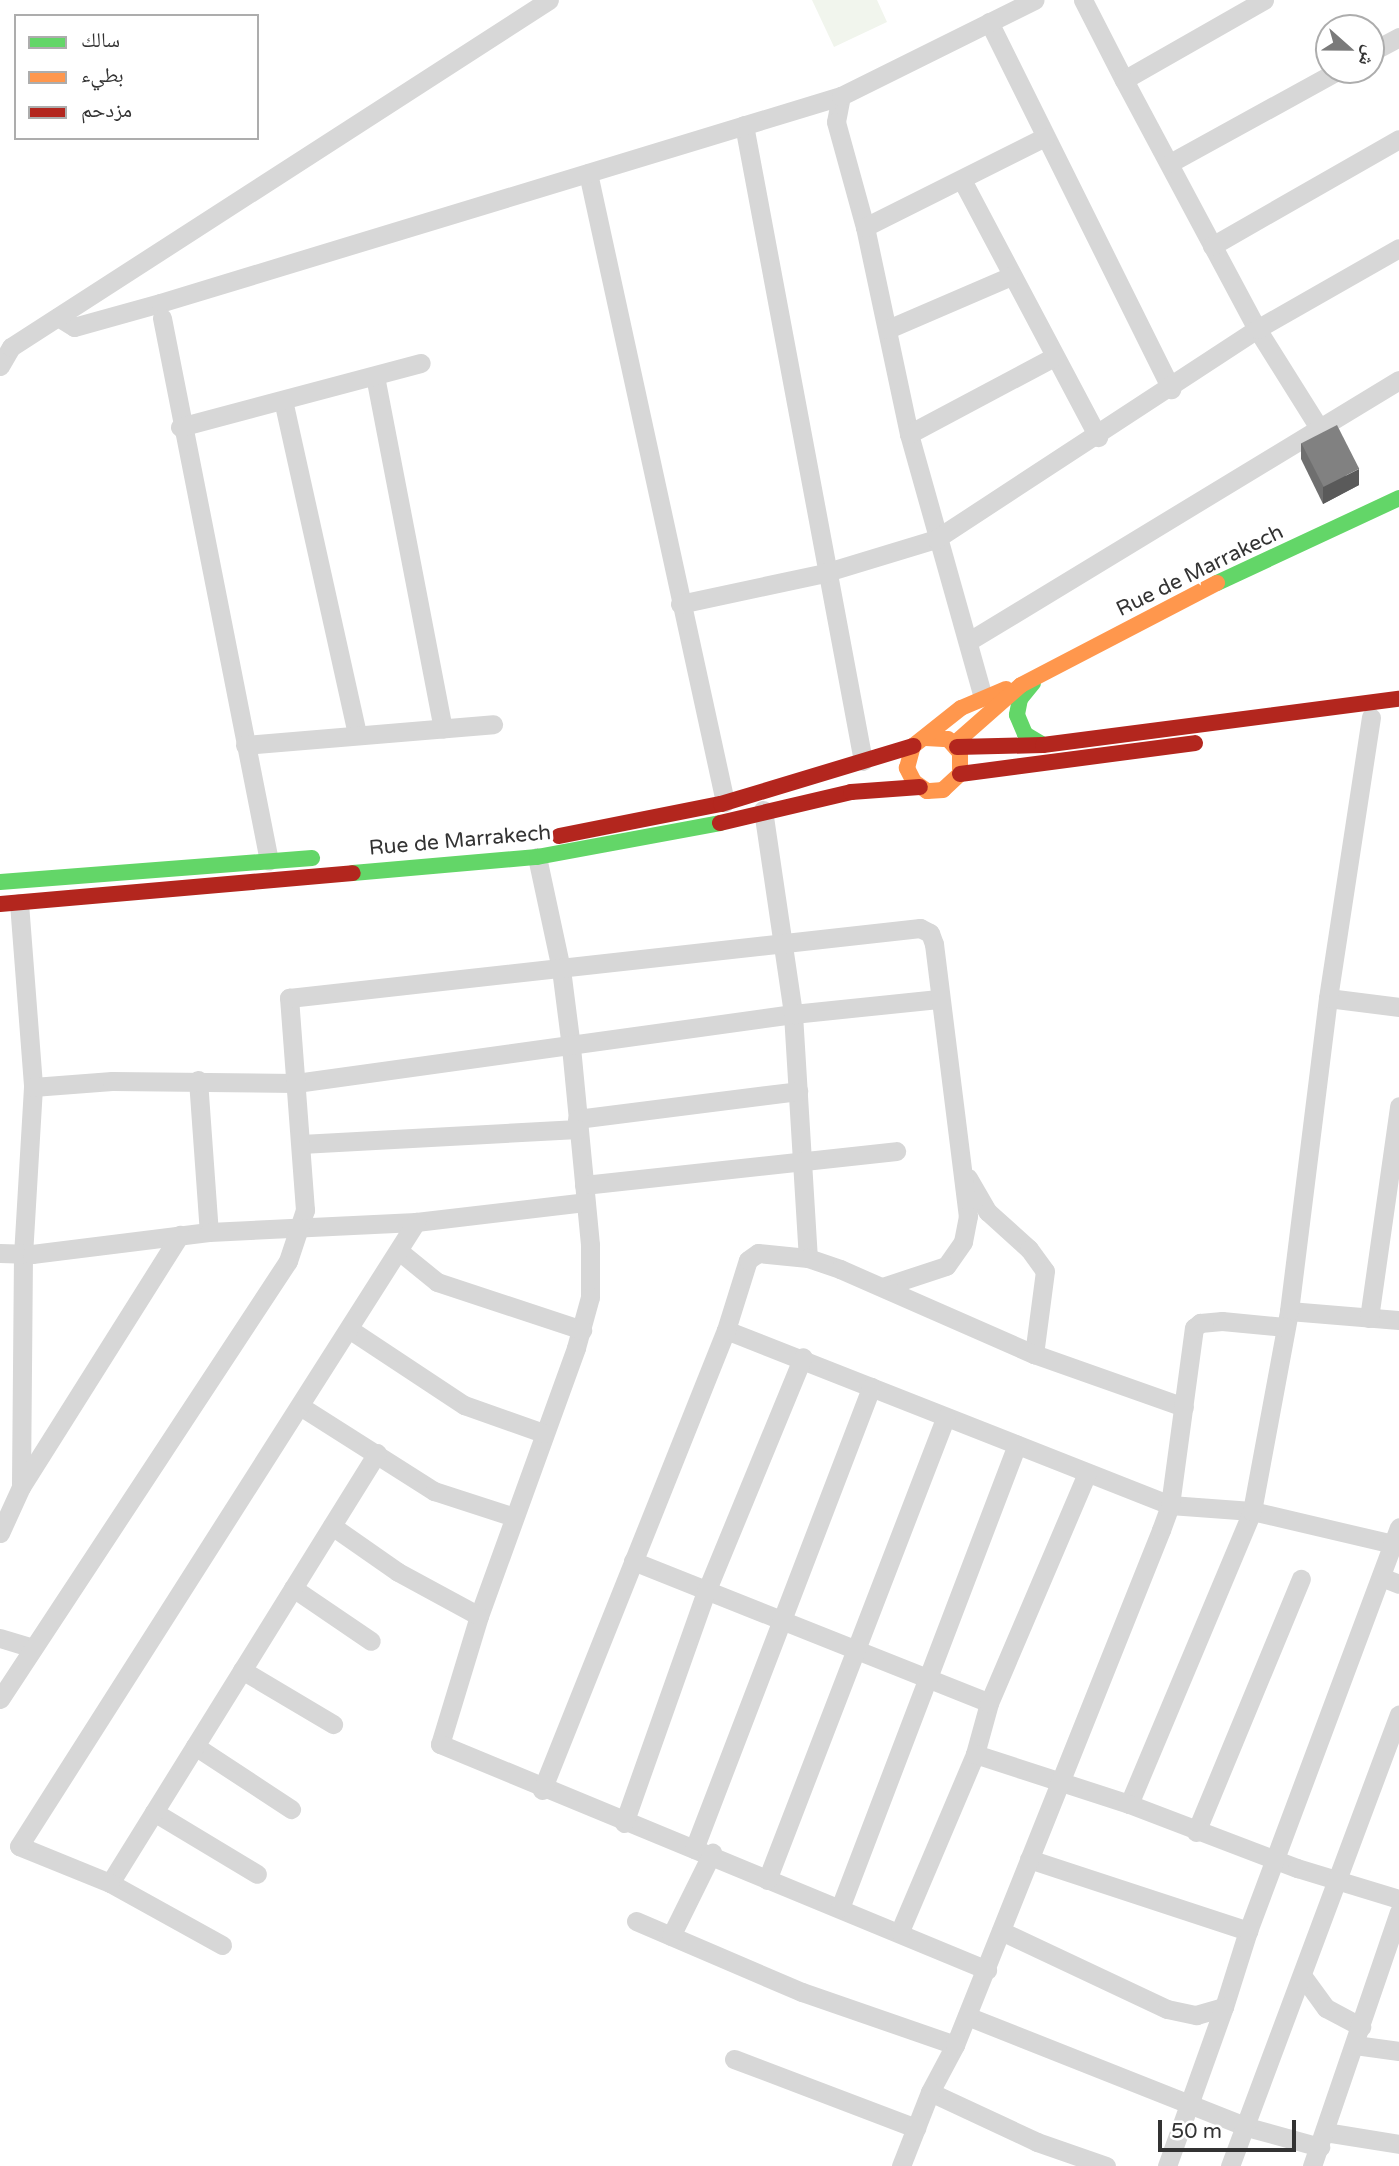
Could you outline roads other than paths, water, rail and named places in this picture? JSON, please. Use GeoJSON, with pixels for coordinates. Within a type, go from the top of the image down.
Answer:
{"type":"FeatureCollection","features":[{"type":"Feature","properties":{"kind":"main road","name":"Rue de Marrakech"},"geometry":{"type":"LineString","coordinates":[[540,847],[725,802],[920,742],[961,708],[983,697],[1021,685],[1197,592],[1399,498]]}},
{"type":"Feature","properties":{"kind":"main road"},"geometry":{"type":"LineString","coordinates":[[1039,675],[1020,699],[1017,715],[1026,734],[1043,745]]}},
{"type":"Feature","properties":{"kind":"main road","name":"Rue de Marrakech"},"geometry":{"type":"LineString","coordinates":[[955,746],[1021,685]]}},
{"type":"Feature","properties":{"kind":"main road"},"geometry":{"type":"LineString","coordinates":[[955,746],[1043,745],[1399,699]]}},
{"type":"Feature","properties":{"kind":"main road"},"geometry":{"type":"LineString","coordinates":[[960,774],[962,760],[955,746],[941,737],[920,742],[907,768],[920,787],[943,790],[960,774],[1399,713]]}},
{"type":"Feature","properties":{"kind":"main road","name":"Rue de Marrakech"},"geometry":{"type":"LineString","coordinates":[[9,904],[679,833],[763,810],[851,792],[920,787]]}},
{"type":"Feature","properties":{"kind":"main road","name":"Rue de Marrakech"},"geometry":{"type":"LineString","coordinates":[[0,882],[478,844]]}},
{"type":"Feature","properties":{"kind":"street"},"geometry":{"type":"LineString","coordinates":[[0,366],[10,347],[549,0]]}},
{"type":"Feature","properties":{"kind":"street"},"geometry":{"type":"LineString","coordinates":[[58,317],[74,327],[841,96],[1034,0]]}},
{"type":"Feature","properties":{"kind":"street"},"geometry":{"type":"LineString","coordinates":[[1083,0],[1257,329],[1320,428]]}},
{"type":"Feature","properties":{"kind":"street"},"geometry":{"type":"LineString","coordinates":[[1124,80],[1264,0]]}},
{"type":"Feature","properties":{"kind":"street"},"geometry":{"type":"LineString","coordinates":[[989,22],[1171,389]]}},
{"type":"Feature","properties":{"kind":"street"},"geometry":{"type":"LineString","coordinates":[[1170,163],[1315,83]]}},
{"type":"Feature","properties":{"kind":"street"},"geometry":{"type":"LineString","coordinates":[[841,96],[836,122],[865,227],[909,434],[936,539],[969,641],[983,697]]}},
{"type":"Feature","properties":{"kind":"street"},"geometry":{"type":"LineString","coordinates":[[744,125],[863,761]]}},
{"type":"Feature","properties":{"kind":"street"},"geometry":{"type":"LineString","coordinates":[[865,227],[1045,137]]}},
{"type":"Feature","properties":{"kind":"street"},"geometry":{"type":"LineString","coordinates":[[1212,246],[1399,139]]}},
{"type":"Feature","properties":{"kind":"street"},"geometry":{"type":"LineString","coordinates":[[589,173],[680,604],[725,802]]}},
{"type":"Feature","properties":{"kind":"street"},"geometry":{"type":"LineString","coordinates":[[962,180],[1098,437]]}},
{"type":"Feature","properties":{"kind":"street"},"geometry":{"type":"LineString","coordinates":[[680,604],[829,571],[936,539],[1098,437],[1257,329],[1399,248]]}},
{"type":"Feature","properties":{"kind":"street"},"geometry":{"type":"LineString","coordinates":[[888,329],[1011,276]]}},
{"type":"Feature","properties":{"kind":"street"},"geometry":{"type":"LineString","coordinates":[[162,318],[180,428],[269,861]]}},
{"type":"Feature","properties":{"kind":"street"},"geometry":{"type":"LineString","coordinates":[[909,434],[1054,357]]}},
{"type":"Feature","properties":{"kind":"street"},"geometry":{"type":"LineString","coordinates":[[180,428],[421,363]]}},
{"type":"Feature","properties":{"kind":"street"},"geometry":{"type":"LineString","coordinates":[[375,376],[443,728]]}},
{"type":"Feature","properties":{"kind":"street"},"geometry":{"type":"LineString","coordinates":[[969,641],[1399,380]]}},
{"type":"Feature","properties":{"kind":"street"},"geometry":{"type":"LineString","coordinates":[[283,400],[357,735]]}},
{"type":"Feature","properties":{"kind":"street"},"geometry":{"type":"LineString","coordinates":[[1129,1804],[1252,1511],[1287,1319],[1328,998],[1371,717]]}},
{"type":"Feature","properties":{"kind":"street"},"geometry":{"type":"LineString","coordinates":[[245,744],[493,723]]}},
{"type":"Feature","properties":{"kind":"street"},"geometry":{"type":"LineString","coordinates":[[763,810],[793,1014],[806,1163],[808,1258]]}},
{"type":"Feature","properties":{"kind":"street"},"geometry":{"type":"LineString","coordinates":[[540,847],[571,1047],[591,1269],[582,1330],[479,1616],[440,1744],[542,1790],[703,1851],[767,1880],[900,1931],[987,1970]]}},
{"type":"Feature","properties":{"kind":"street"},"geometry":{"type":"LineString","coordinates":[[9,904],[33,1087],[23,1254],[21,1488]]}},
{"type":"Feature","properties":{"kind":"street"},"geometry":{"type":"LineString","coordinates":[[0,1699],[288,1261],[305,1210],[289,998],[561,970],[783,941],[920,928],[930,933],[934,944],[939,999],[966,1175],[968,1216],[956,1258],[946,1266],[883,1287]]}},
{"type":"Feature","properties":{"kind":"street"},"geometry":{"type":"LineString","coordinates":[[1328,998],[1399,1007]]}},
{"type":"Feature","properties":{"kind":"street"},"geometry":{"type":"LineString","coordinates":[[33,1087],[198,1080],[296,1083],[571,1047],[793,1014],[939,999]]}},
{"type":"Feature","properties":{"kind":"street"},"geometry":{"type":"LineString","coordinates":[[198,1080],[209,1232]]}},
{"type":"Feature","properties":{"kind":"street"},"geometry":{"type":"LineString","coordinates":[[301,1144],[578,1124],[798,1091]]}},
{"type":"Feature","properties":{"kind":"street"},"geometry":{"type":"LineString","coordinates":[[1369,1318],[1399,1106]]}},
{"type":"Feature","properties":{"kind":"street"},"geometry":{"type":"LineString","coordinates":[[0,1253],[23,1254],[209,1232],[300,1231],[416,1223],[584,1193],[896,1151]]}},
{"type":"Feature","properties":{"kind":"street"},"geometry":{"type":"LineString","coordinates":[[966,1175],[988,1212],[1029,1249],[1045,1271],[1034,1354]]}},
{"type":"Feature","properties":{"kind":"street"},"geometry":{"type":"LineString","coordinates":[[222,1945],[110,1883],[19,1846],[416,1223]]}},
{"type":"Feature","properties":{"kind":"street"},"geometry":{"type":"LineString","coordinates":[[0,1533],[21,1488],[180,1235]]}},
{"type":"Feature","properties":{"kind":"street"},"geometry":{"type":"LineString","coordinates":[[399,1251],[437,1282],[582,1330]]}},
{"type":"Feature","properties":{"kind":"street"},"geometry":{"type":"LineString","coordinates":[[542,1790],[726,1330],[748,1260],[766,1251],[808,1258],[883,1287],[1034,1354],[1184,1407]]}},
{"type":"Feature","properties":{"kind":"street"},"geometry":{"type":"LineString","coordinates":[[901,2166],[930,2092],[955,2045],[987,1970],[1170,1505],[1192,1338],[1200,1323],[1287,1319],[1399,1320]]}},
{"type":"Feature","properties":{"kind":"street"},"geometry":{"type":"LineString","coordinates":[[349,1329],[464,1405],[543,1433]]}},
{"type":"Feature","properties":{"kind":"street"},"geometry":{"type":"LineString","coordinates":[[726,1330],[803,1357],[871,1387],[1170,1505],[1252,1511],[1396,1535],[1390,1581],[1273,1860],[1167,2166]]}},
{"type":"Feature","properties":{"kind":"street"},"geometry":{"type":"LineString","coordinates":[[624,1823],[706,1592],[803,1357]]}},
{"type":"Feature","properties":{"kind":"street"},"geometry":{"type":"LineString","coordinates":[[671,1936],[703,1851],[781,1621],[871,1387]]}},
{"type":"Feature","properties":{"kind":"street"},"geometry":{"type":"LineString","coordinates":[[300,1406],[434,1490],[514,1517]]}},
{"type":"Feature","properties":{"kind":"street"},"geometry":{"type":"LineString","coordinates":[[767,1880],[858,1651],[946,1417]]}},
{"type":"Feature","properties":{"kind":"street"},"geometry":{"type":"LineString","coordinates":[[840,1908],[1017,1445]]}},
{"type":"Feature","properties":{"kind":"street"},"geometry":{"type":"LineString","coordinates":[[110,1883],[377,1453]]}},
{"type":"Feature","properties":{"kind":"street"},"geometry":{"type":"LineString","coordinates":[[900,1931],[975,1754],[989,1703],[1087,1473]]}},
{"type":"Feature","properties":{"kind":"street"},"geometry":{"type":"LineString","coordinates":[[332,1526],[398,1572],[479,1616]]}},
{"type":"Feature","properties":{"kind":"street"},"geometry":{"type":"LineString","coordinates":[[633,1561],[989,1703]]}},
{"type":"Feature","properties":{"kind":"street"},"geometry":{"type":"LineString","coordinates":[[1196,1832],[1301,1579]]}},
{"type":"Feature","properties":{"kind":"street"},"geometry":{"type":"LineString","coordinates":[[293,1588],[371,1641]]}},
{"type":"Feature","properties":{"kind":"street"},"geometry":{"type":"LineString","coordinates":[[0,1638],[33,1648]]}},
{"type":"Feature","properties":{"kind":"street"},"geometry":{"type":"LineString","coordinates":[[242,1670],[333,1724]]}},
{"type":"Feature","properties":{"kind":"street"},"geometry":{"type":"LineString","coordinates":[[1230,2166],[1340,1882],[1399,1715]]}},
{"type":"Feature","properties":{"kind":"street"},"geometry":{"type":"LineString","coordinates":[[195,1746],[291,1809]]}},
{"type":"Feature","properties":{"kind":"street"},"geometry":{"type":"LineString","coordinates":[[975,1754],[1129,1804],[1273,1860],[1399,1899]]}},
{"type":"Feature","properties":{"kind":"street"},"geometry":{"type":"LineString","coordinates":[[154,1812],[257,1874]]}},
{"type":"Feature","properties":{"kind":"street"},"geometry":{"type":"LineString","coordinates":[[1029,1859],[1248,1931]]}},
{"type":"Feature","properties":{"kind":"street"},"geometry":{"type":"LineString","coordinates":[[1312,2166],[1399,1912]]}},
{"type":"Feature","properties":{"kind":"street"},"geometry":{"type":"LineString","coordinates":[[636,1921],[802,1992],[955,2045]]}},
{"type":"Feature","properties":{"kind":"street"},"geometry":{"type":"LineString","coordinates":[[1001,1931],[1167,2010],[1196,2015],[1224,2007]]}},
{"type":"Feature","properties":{"kind":"street"},"geometry":{"type":"LineString","coordinates":[[1304,1978],[1326,2008],[1358,2036],[1399,2051]]}},
{"type":"Feature","properties":{"kind":"street"},"geometry":{"type":"LineString","coordinates":[[967,2016],[1247,2127],[1323,2139],[1399,2144]]}},
{"type":"Feature","properties":{"kind":"street"},"geometry":{"type":"LineString","coordinates":[[734,2059],[916,2128]]}},
{"type":"Feature","properties":{"kind":"street"},"geometry":{"type":"LineString","coordinates":[[930,2092],[1037,2143],[1106,2166]]}}]}
